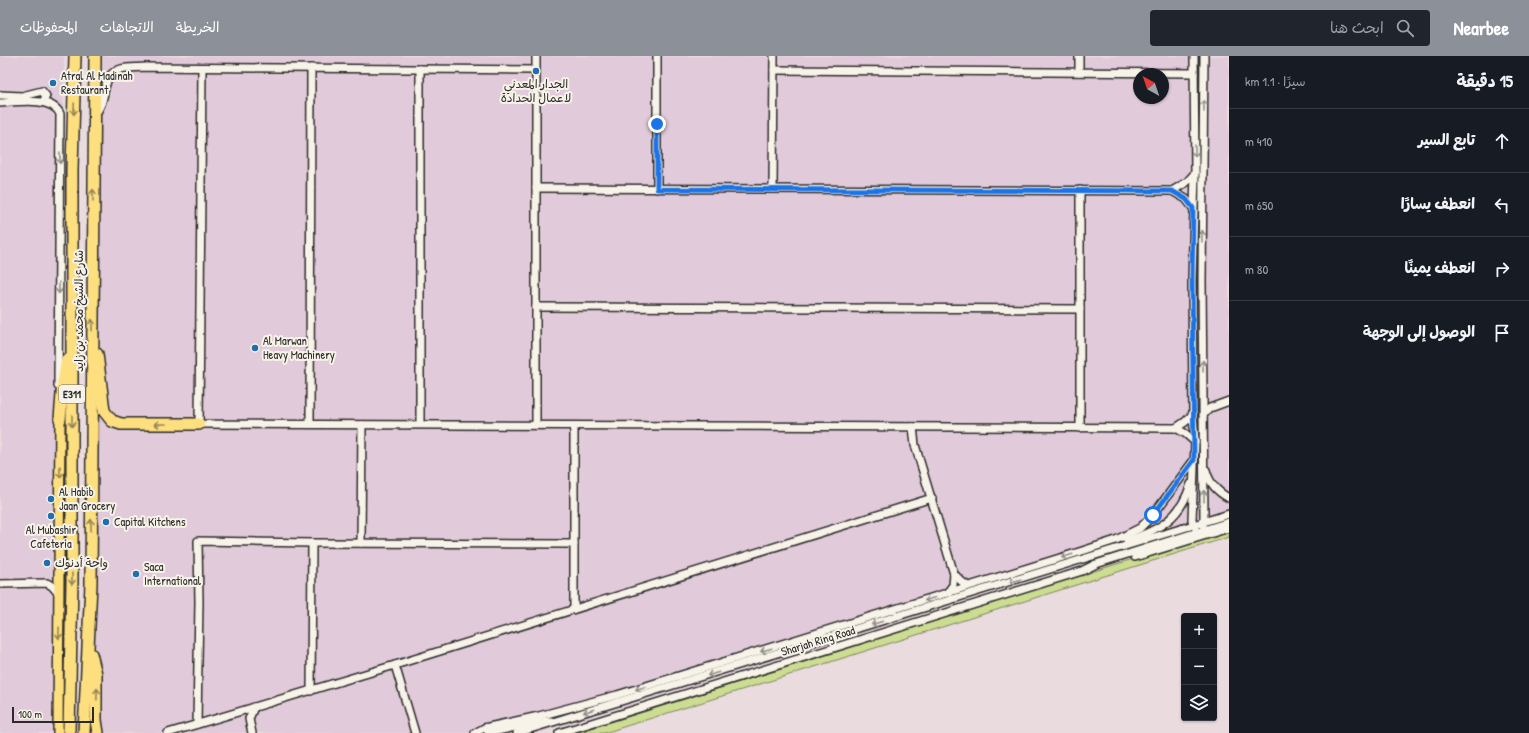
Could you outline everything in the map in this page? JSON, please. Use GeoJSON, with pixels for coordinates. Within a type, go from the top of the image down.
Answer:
{"type":"FeatureCollection","features":[{"type":"Feature","properties":{"kind":"highway","name":"شارع الشيخ محمد بن زايد"},"geometry":{"type":"LineString","coordinates":[[69,733],[72,581],[72,170],[75,56]]}},
{"type":"Feature","properties":{"kind":"highway","name":"شارع الشيخ محمد بن زايد"},"geometry":{"type":"LineString","coordinates":[[84,733],[91,584],[93,116],[95,56]]}},
{"type":"Feature","properties":{"kind":"highway"},"geometry":{"type":"LineString","coordinates":[[92,342],[98,358],[104,411],[112,421],[121,424],[198,424]]}},
{"type":"Feature","properties":{"kind":"highway"},"geometry":{"type":"LineString","coordinates":[[60,419],[64,372],[72,344]]}},
{"type":"Feature","properties":{"kind":"highway"},"geometry":{"type":"LineString","coordinates":[[89,648],[96,674],[96,720],[98,733]]}},
{"type":"Feature","properties":{"kind":"highway"},"geometry":{"type":"LineString","coordinates":[[84,720],[90,733]]}},
{"type":"Feature","properties":{"kind":"main road"},"geometry":{"type":"LineString","coordinates":[[58,733],[60,419]]}},
{"type":"Feature","properties":{"kind":"main road"},"geometry":{"type":"LineString","coordinates":[[51,733],[58,717]]}},
{"type":"Feature","properties":{"kind":"street"},"geometry":{"type":"LineString","coordinates":[[536,56],[536,424]]}},
{"type":"Feature","properties":{"kind":"street"},"geometry":{"type":"LineString","coordinates":[[657,56],[657,189]]}},
{"type":"Feature","properties":{"kind":"street"},"geometry":{"type":"LineString","coordinates":[[773,189],[774,56]]}},
{"type":"Feature","properties":{"kind":"street"},"geometry":{"type":"LineString","coordinates":[[1079,56],[1079,72]]}},
{"type":"Feature","properties":{"kind":"street"},"geometry":{"type":"LineString","coordinates":[[1194,56],[1195,173],[1192,280],[1193,414],[1195,442],[1193,524],[1199,531]]}},
{"type":"Feature","properties":{"kind":"street"},"geometry":{"type":"LineString","coordinates":[[1199,531],[1204,521],[1202,280],[1204,56]]}},
{"type":"Feature","properties":{"kind":"street"},"geometry":{"type":"LineString","coordinates":[[93,116],[102,105],[105,87],[109,78],[116,72],[125,69],[311,68],[536,70]]}},
{"type":"Feature","properties":{"kind":"street"},"geometry":{"type":"LineString","coordinates":[[310,424],[311,68]]}},
{"type":"Feature","properties":{"kind":"street"},"geometry":{"type":"LineString","coordinates":[[202,69],[198,424],[536,424],[574,426],[1176,428],[1195,442]]}},
{"type":"Feature","properties":{"kind":"street"},"geometry":{"type":"LineString","coordinates":[[420,69],[420,424]]}},
{"type":"Feature","properties":{"kind":"street"},"geometry":{"type":"LineString","coordinates":[[774,70],[1194,73]]}},
{"type":"Feature","properties":{"kind":"street"},"geometry":{"type":"LineString","coordinates":[[0,95],[25,96],[42,92],[46,96],[43,102]]}},
{"type":"Feature","properties":{"kind":"street"},"geometry":{"type":"LineString","coordinates":[[0,103],[43,102],[55,106],[59,111],[58,406],[60,419]]}},
{"type":"Feature","properties":{"kind":"street"},"geometry":{"type":"LineString","coordinates":[[1172,191],[1188,182],[1195,173]]}},
{"type":"Feature","properties":{"kind":"street"},"geometry":{"type":"LineString","coordinates":[[536,188],[1172,191],[1186,199],[1193,208]]}},
{"type":"Feature","properties":{"kind":"street"},"geometry":{"type":"LineString","coordinates":[[1080,190],[1080,428]]}},
{"type":"Feature","properties":{"kind":"street"},"geometry":{"type":"LineString","coordinates":[[536,307],[1080,309]]}},
{"type":"Feature","properties":{"kind":"street"},"geometry":{"type":"LineString","coordinates":[[1203,394],[1209,400],[1214,402],[1228,401]]}},
{"type":"Feature","properties":{"kind":"street"},"geometry":{"type":"LineString","coordinates":[[1204,414],[1210,408],[1228,401]]}},
{"type":"Feature","properties":{"kind":"street"},"geometry":{"type":"LineString","coordinates":[[1176,428],[1193,414]]}},
{"type":"Feature","properties":{"kind":"street"},"geometry":{"type":"LineString","coordinates":[[361,543],[362,425]]}},
{"type":"Feature","properties":{"kind":"street"},"geometry":{"type":"LineString","coordinates":[[574,426],[574,609]]}},
{"type":"Feature","properties":{"kind":"street"},"geometry":{"type":"LineString","coordinates":[[913,426],[915,445],[954,574],[953,585],[948,593]]}},
{"type":"Feature","properties":{"kind":"street"},"geometry":{"type":"LineString","coordinates":[[475,733],[484,728],[539,716],[617,695],[1099,546],[1132,533],[1140,528],[1153,515],[1194,460]]}},
{"type":"Feature","properties":{"kind":"street"},"geometry":{"type":"LineString","coordinates":[[1203,461],[1211,482],[1216,489],[1229,498]]}},
{"type":"Feature","properties":{"kind":"street"},"geometry":{"type":"LineString","coordinates":[[1079,561],[1092,554],[1134,538],[1171,519],[1182,506],[1187,496],[1194,470]]}},
{"type":"Feature","properties":{"kind":"street"},"geometry":{"type":"LineString","coordinates":[[168,733],[311,691],[932,498]]}},
{"type":"Feature","properties":{"kind":"street"},"geometry":{"type":"LineString","coordinates":[[517,733],[626,701],[1229,514]]}},
{"type":"Feature","properties":{"kind":"street"},"geometry":{"type":"LineString","coordinates":[[1082,571],[1096,564],[1229,522]]}},
{"type":"Feature","properties":{"kind":"street"},"geometry":{"type":"LineString","coordinates":[[1082,571],[1092,570],[1229,528]]}},
{"type":"Feature","properties":{"kind":"street"},"geometry":{"type":"LineString","coordinates":[[197,724],[199,602],[198,541],[574,544]]}},
{"type":"Feature","properties":{"kind":"street"},"geometry":{"type":"LineString","coordinates":[[311,691],[312,543]]}},
{"type":"Feature","properties":{"kind":"street","name":"Sharjah Ring Road"},"geometry":{"type":"LineString","coordinates":[[560,733],[1082,571]]}},
{"type":"Feature","properties":{"kind":"street"},"geometry":{"type":"LineString","coordinates":[[954,574],[968,586]]}},
{"type":"Feature","properties":{"kind":"street"},"geometry":{"type":"LineString","coordinates":[[0,584],[47,583],[59,594]]}},
{"type":"Feature","properties":{"kind":"street"},"geometry":{"type":"LineString","coordinates":[[395,665],[415,733]]}},
{"type":"Feature","properties":{"kind":"street"},"geometry":{"type":"LineString","coordinates":[[252,733],[249,719],[254,707]]}},
{"type":"Feature","properties":{"kind":"street"},"geometry":{"type":"LineString","coordinates":[[488,733],[539,722],[553,722]]}},
{"type":"Feature","properties":{"kind":"shaded area"},"geometry":{"type":"Polygon","coordinates":[[[0,56],[64,56],[55,733],[0,733],[0,56]]]}},
{"type":"Feature","properties":{"kind":"shaded area"},"geometry":{"type":"Polygon","coordinates":[[[96,56],[1199,56],[1198,484],[1206,56],[1229,56],[1229,517],[866,632],[538,733],[93,733],[96,56]]]}},
{"type":"Feature","properties":{"kind":"green space"},"geometry":{"type":"Polygon","coordinates":[[[1229,529],[1229,537],[604,733],[576,733],[1229,529]]]}},
{"type":"Feature","properties":{"kind":"place","name":"الجدار المعدني لاعمال الحدادة"},"geometry":{"type":"Point","coordinates":[536,71]}},
{"type":"Feature","properties":{"kind":"place","name":"Atral Al Madinah Restaurant"},"geometry":{"type":"Point","coordinates":[53,83]}},
{"type":"Feature","properties":{"kind":"place","name":"Al Marwan Heavy Machinery"},"geometry":{"type":"Point","coordinates":[255,348]}},
{"type":"Feature","properties":{"kind":"place","name":"Al Habib Jaan Grocery"},"geometry":{"type":"Point","coordinates":[51,499]}},
{"type":"Feature","properties":{"kind":"place","name":"Al Mubashir Cafeteria"},"geometry":{"type":"Point","coordinates":[51,516]}},
{"type":"Feature","properties":{"kind":"place","name":"Capital Kitchens"},"geometry":{"type":"Point","coordinates":[106,522]}},
{"type":"Feature","properties":{"kind":"place","name":"واحة أدنوك"},"geometry":{"type":"Point","coordinates":[47,563]}},
{"type":"Feature","properties":{"kind":"place","name":"Saca International"},"geometry":{"type":"Point","coordinates":[136,574]}},
{"type":"Feature","properties":{"kind":"route"},"geometry":{"type":"LineString","coordinates":[[657,124],[657,189],[1172,191],[1186,199],[1193,208],[1192,280],[1194,460],[1153,515]]}}]}
